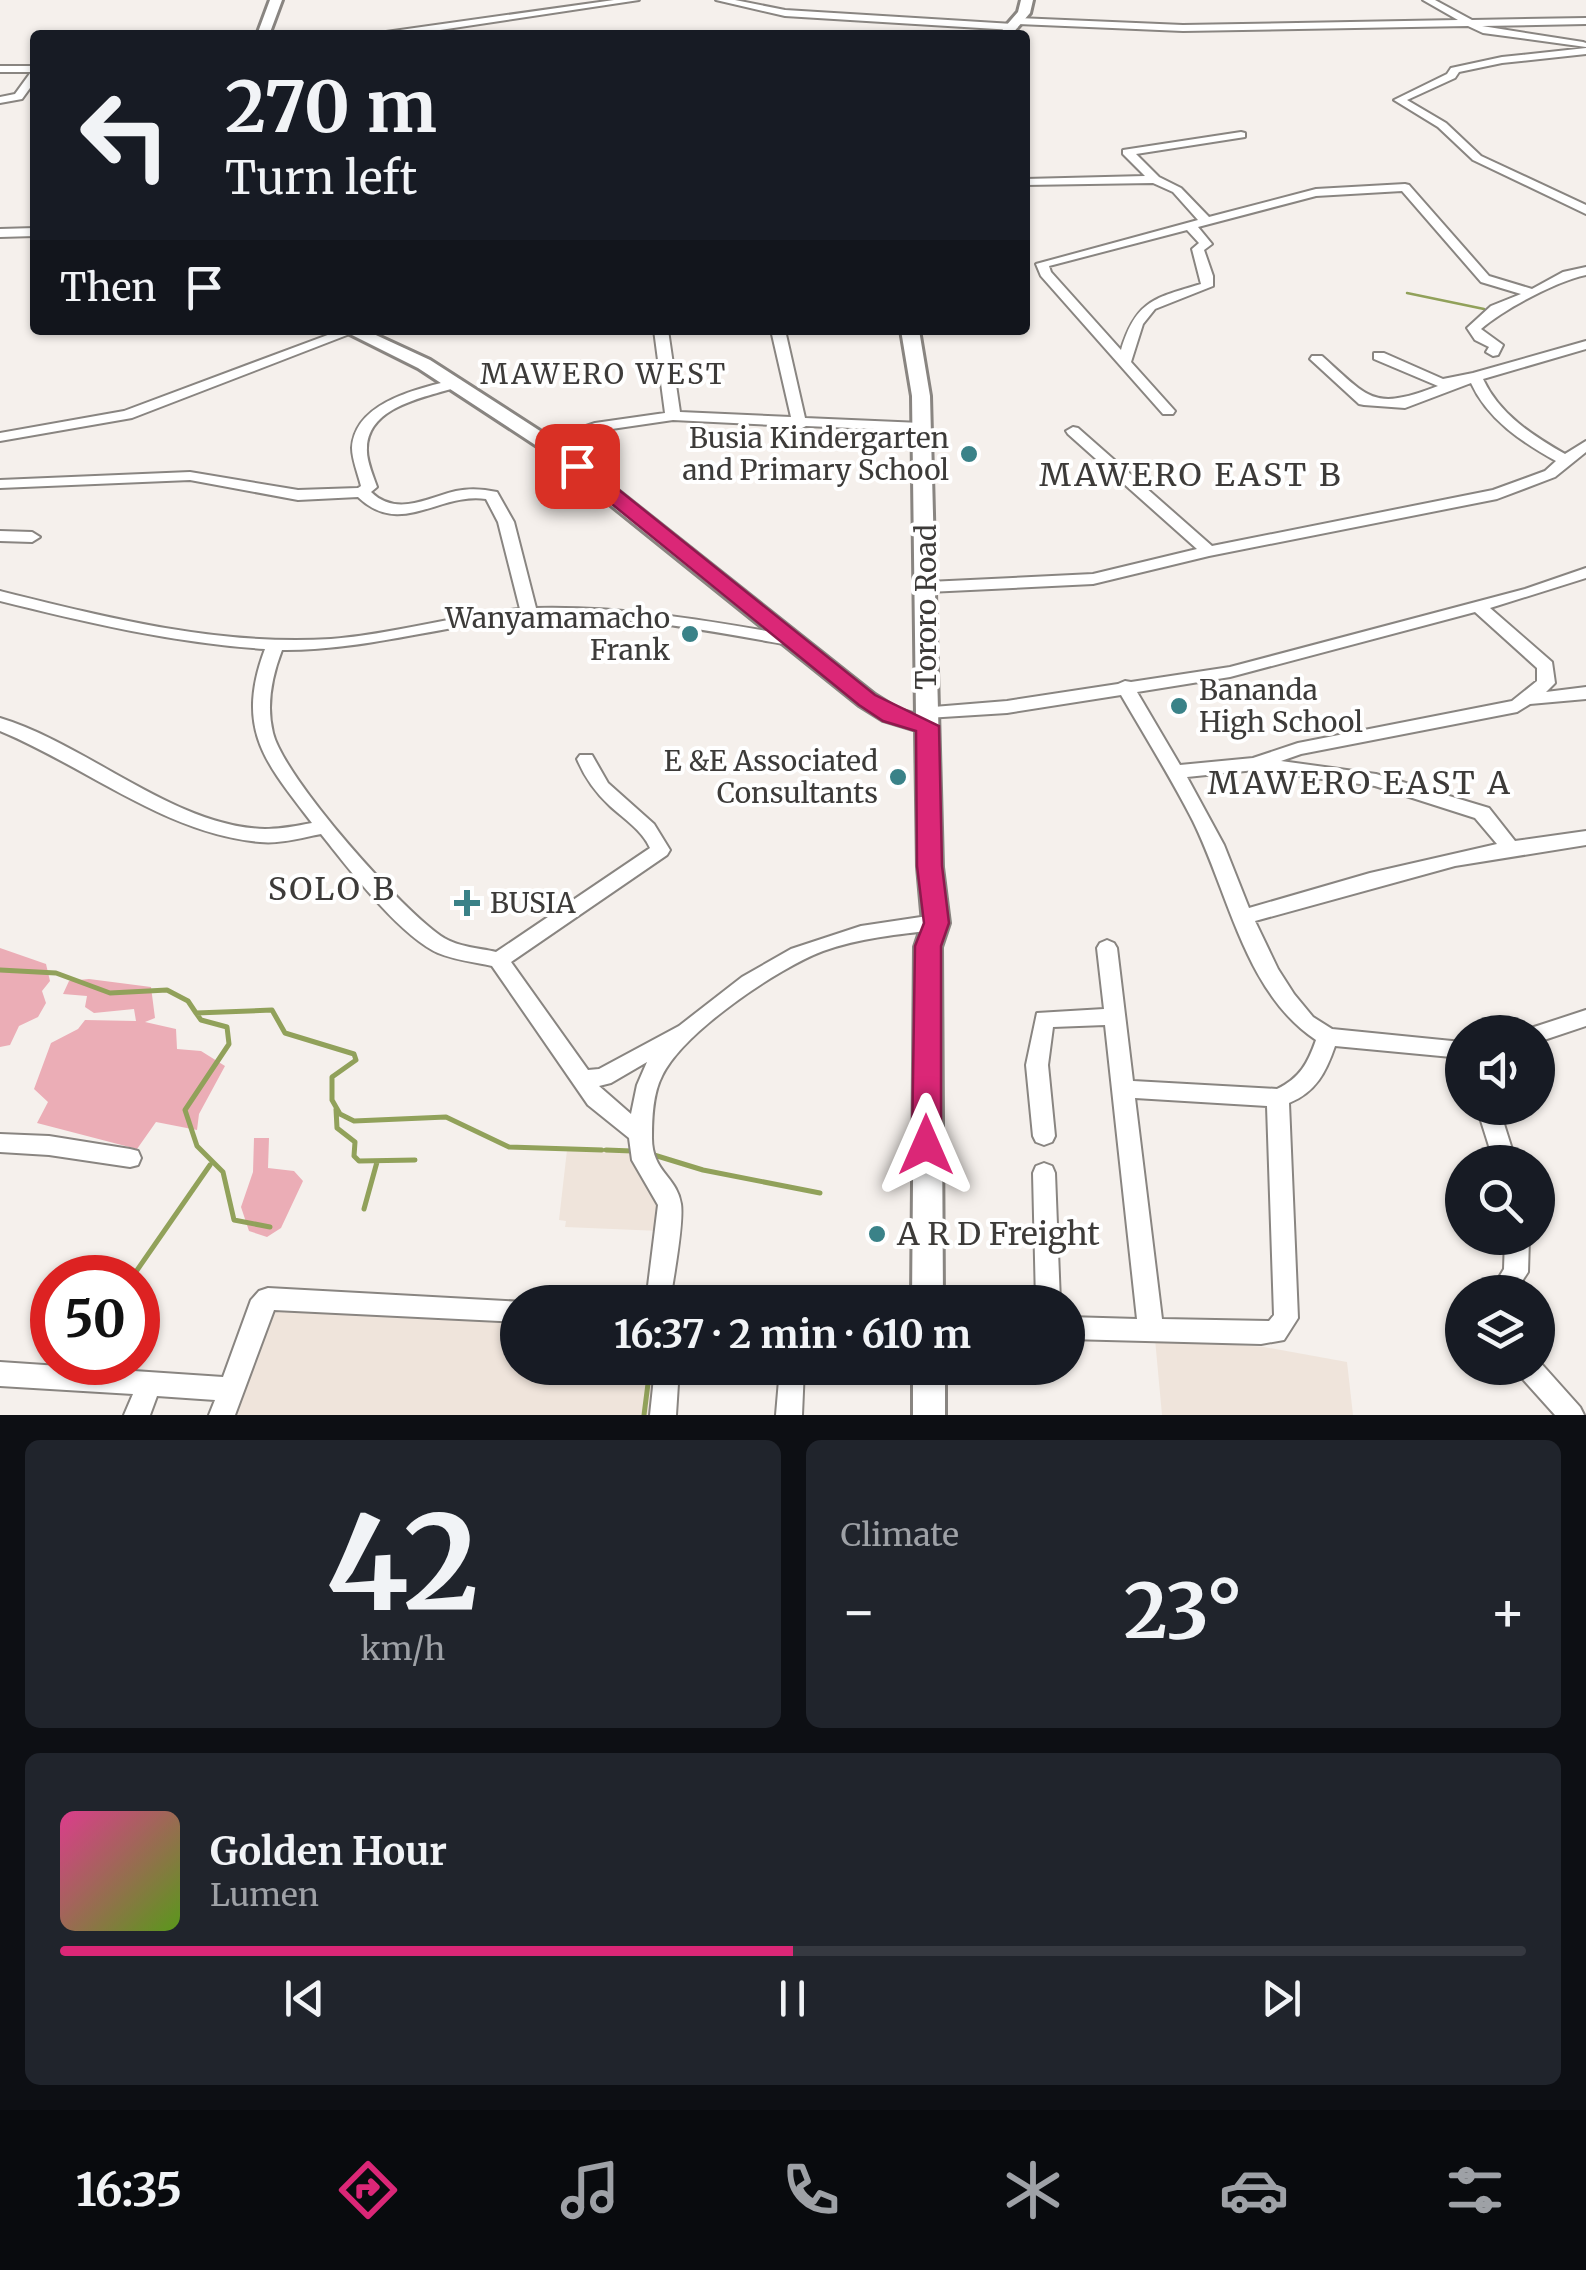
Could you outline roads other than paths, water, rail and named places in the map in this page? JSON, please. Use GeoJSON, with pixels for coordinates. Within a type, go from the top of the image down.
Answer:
{"type":"FeatureCollection","features":[{"type":"Feature","properties":{"kind":"main road"},"geometry":{"type":"LineString","coordinates":[[265,30],[276,0]]}},
{"type":"Feature","properties":{"kind":"main road"},"geometry":{"type":"LineString","coordinates":[[1012,28],[1028,0]]}},
{"type":"Feature","properties":{"kind":"main road"},"geometry":{"type":"LineString","coordinates":[[362,335],[456,383],[547,444],[881,710],[927,719]]}},
{"type":"Feature","properties":{"kind":"main road","name":"Tororo Road"},"geometry":{"type":"LineString","coordinates":[[911,335],[920,382],[928,587],[930,866],[936,923],[928,946],[926,1012],[928,1285]]}},
{"type":"Feature","properties":{"kind":"main road"},"geometry":{"type":"LineString","coordinates":[[930,1385],[930,1415]]}},
{"type":"Feature","properties":{"kind":"street"},"geometry":{"type":"LineString","coordinates":[[421,30],[634,0]]}},
{"type":"Feature","properties":{"kind":"street"},"geometry":{"type":"LineString","coordinates":[[721,0],[785,13],[1012,28],[1586,21]]}},
{"type":"Feature","properties":{"kind":"street"},"geometry":{"type":"LineString","coordinates":[[1428,0],[1499,34],[1586,48]]}},
{"type":"Feature","properties":{"kind":"street"},"geometry":{"type":"LineString","coordinates":[[1586,48],[1455,70],[1451,76],[1400,100],[1442,125],[1477,158],[1586,210]]}},
{"type":"Feature","properties":{"kind":"street"},"geometry":{"type":"LineString","coordinates":[[0,69],[30,72]]}},
{"type":"Feature","properties":{"kind":"street"},"geometry":{"type":"LineString","coordinates":[[0,100],[18,97],[30,79]]}},
{"type":"Feature","properties":{"kind":"street"},"geometry":{"type":"LineString","coordinates":[[1208,222],[1177,190],[1155,179],[1127,152],[1242,134]]}},
{"type":"Feature","properties":{"kind":"street"},"geometry":{"type":"LineString","coordinates":[[1030,182],[1155,179]]}},
{"type":"Feature","properties":{"kind":"street"},"geometry":{"type":"LineString","coordinates":[[1168,411],[1042,264],[1316,193],[1405,188],[1485,279],[1533,293]]}},
{"type":"Feature","properties":{"kind":"street"},"geometry":{"type":"LineString","coordinates":[[1125,360],[1135,320],[1142,311],[1168,296],[1207,286],[1206,268],[1198,258],[1198,249],[1206,244],[1190,227]]}},
{"type":"Feature","properties":{"kind":"street"},"geometry":{"type":"LineString","coordinates":[[0,233],[30,232]]}},
{"type":"Feature","properties":{"kind":"street"},"geometry":{"type":"LineString","coordinates":[[1494,352],[1496,344],[1480,338],[1474,328],[1496,309],[1586,271]]}},
{"type":"Feature","properties":{"kind":"street"},"geometry":{"type":"LineString","coordinates":[[0,437],[127,414],[339,335]]}},
{"type":"Feature","properties":{"kind":"street"},"geometry":{"type":"LineString","coordinates":[[663,335],[672,416]]}},
{"type":"Feature","properties":{"kind":"street"},"geometry":{"type":"LineString","coordinates":[[779,335],[800,425]]}},
{"type":"Feature","properties":{"kind":"street"},"geometry":{"type":"LineString","coordinates":[[1378,356],[1442,383],[1586,345]]}},
{"type":"Feature","properties":{"kind":"street"},"geometry":{"type":"LineString","coordinates":[[1317,360],[1372,402],[1423,400],[1475,377]]}},
{"type":"Feature","properties":{"kind":"street"},"geometry":{"type":"LineString","coordinates":[[1475,377],[1484,402],[1530,439],[1568,462]]}},
{"type":"Feature","properties":{"kind":"street"},"geometry":{"type":"LineString","coordinates":[[0,484],[190,476],[298,495],[362,492],[369,487],[359,450],[364,424],[387,407],[456,383]]}},
{"type":"Feature","properties":{"kind":"street"},"geometry":{"type":"LineString","coordinates":[[547,444],[596,427],[672,416],[800,425],[921,427]]}},
{"type":"Feature","properties":{"kind":"street"},"geometry":{"type":"LineString","coordinates":[[1073,431],[1210,551]]}},
{"type":"Feature","properties":{"kind":"street"},"geometry":{"type":"LineString","coordinates":[[928,587],[1077,582],[1210,551],[1497,494],[1550,474],[1586,445]]}},
{"type":"Feature","properties":{"kind":"street"},"geometry":{"type":"LineString","coordinates":[[362,492],[372,507],[381,510],[431,506],[478,492],[492,495],[506,522],[528,613]]}},
{"type":"Feature","properties":{"kind":"street"},"geometry":{"type":"LineString","coordinates":[[0,536],[32,537]]}},
{"type":"Feature","properties":{"kind":"street"},"geometry":{"type":"LineString","coordinates":[[927,719],[1250,668],[1585,574]]}},
{"type":"Feature","properties":{"kind":"street"},"geometry":{"type":"LineString","coordinates":[[0,596],[120,623],[276,644],[362,640],[528,613],[577,612],[692,623],[789,640]]}},
{"type":"Feature","properties":{"kind":"street"},"geometry":{"type":"LineString","coordinates":[[1255,764],[1298,748],[1517,706],[1528,699],[1546,683],[1546,666],[1476,605]]}},
{"type":"Feature","properties":{"kind":"street"},"geometry":{"type":"LineString","coordinates":[[276,644],[262,687],[266,742],[325,827],[390,900],[436,944],[499,960],[596,1099],[641,1134]]}},
{"type":"Feature","properties":{"kind":"street"},"geometry":{"type":"LineString","coordinates":[[1124,686],[1232,880],[1242,917],[1305,1024],[1328,1037],[1445,1048]]}},
{"type":"Feature","properties":{"kind":"street"},"geometry":{"type":"LineString","coordinates":[[1528,699],[1586,693]]}},
{"type":"Feature","properties":{"kind":"street"},"geometry":{"type":"LineString","coordinates":[[0,724],[112,780],[224,828],[268,836],[325,827]]}},
{"type":"Feature","properties":{"kind":"street"},"geometry":{"type":"LineString","coordinates":[[499,960],[660,850],[649,832],[593,781],[586,759]]}},
{"type":"Feature","properties":{"kind":"street"},"geometry":{"type":"LineString","coordinates":[[1174,772],[1255,764],[1376,780],[1429,794],[1489,818],[1508,845]]}},
{"type":"Feature","properties":{"kind":"street"},"geometry":{"type":"LineString","coordinates":[[1242,917],[1336,886],[1508,845],[1586,838]]}},
{"type":"Feature","properties":{"kind":"street"},"geometry":{"type":"LineString","coordinates":[[582,1080],[603,1076],[690,1028],[732,994],[812,947],[878,929],[936,923]]}},
{"type":"Feature","properties":{"kind":"street"},"geometry":{"type":"LineString","coordinates":[[1107,948],[1151,1330]]}},
{"type":"Feature","properties":{"kind":"street"},"geometry":{"type":"LineString","coordinates":[[1044,1136],[1037,1065],[1044,1019],[1112,1017]]}},
{"type":"Feature","properties":{"kind":"street"},"geometry":{"type":"LineString","coordinates":[[1555,1028],[1586,1018]]}},
{"type":"Feature","properties":{"kind":"street"},"geometry":{"type":"LineString","coordinates":[[660,1285],[670,1205],[668,1195],[644,1165],[641,1134],[650,1075],[690,1028]]}},
{"type":"Feature","properties":{"kind":"street"},"geometry":{"type":"LineString","coordinates":[[1125,1089],[1278,1098],[1300,1091],[1312,1077],[1328,1037]]}},
{"type":"Feature","properties":{"kind":"street"},"geometry":{"type":"LineString","coordinates":[[1085,1328],[1261,1333],[1275,1332],[1282,1325],[1286,1302],[1279,1211],[1278,1098]]}},
{"type":"Feature","properties":{"kind":"street"},"geometry":{"type":"LineString","coordinates":[[0,1143],[39,1141],[60,1150],[130,1158]]}},
{"type":"Feature","properties":{"kind":"street"},"geometry":{"type":"LineString","coordinates":[[1044,1173],[1047,1285]]}},
{"type":"Feature","properties":{"kind":"street"},"geometry":{"type":"LineString","coordinates":[[222,1415],[260,1308],[268,1300],[500,1311]]}},
{"type":"Feature","properties":{"kind":"street"},"geometry":{"type":"LineString","coordinates":[[0,1374],[30,1376]]}},
{"type":"Feature","properties":{"kind":"street"},"geometry":{"type":"LineString","coordinates":[[160,1383],[232,1389]]}},
{"type":"Feature","properties":{"kind":"street"},"geometry":{"type":"LineString","coordinates":[[137,1415],[149,1385]]}},
{"type":"Feature","properties":{"kind":"street"},"geometry":{"type":"LineString","coordinates":[[663,1415],[666,1385]]}},
{"type":"Feature","properties":{"kind":"street"},"geometry":{"type":"LineString","coordinates":[[789,1415],[791,1385]]}},
{"type":"Feature","properties":{"kind":"street"},"geometry":{"type":"LineString","coordinates":[[1544,1385],[1571,1415]]}},
{"type":"Feature","properties":{"kind":"waterway"},"geometry":{"type":"LineString","coordinates":[[1407,293],[1484,309]]}},
{"type":"Feature","properties":{"kind":"waterway"},"geometry":{"type":"LineString","coordinates":[[0,970],[56,973],[110,993],[167,990],[188,1001],[196,1013]]}},
{"type":"Feature","properties":{"kind":"waterway"},"geometry":{"type":"LineString","coordinates":[[196,1013],[272,1010],[285,1033],[354,1054],[356,1060],[332,1077],[332,1100],[340,1114],[354,1121],[446,1117],[509,1147],[602,1150]]}},
{"type":"Feature","properties":{"kind":"waterway"},"geometry":{"type":"LineString","coordinates":[[196,1013],[201,1020],[227,1027],[229,1044],[185,1110],[197,1146],[223,1172],[234,1220],[270,1227]]}},
{"type":"Feature","properties":{"kind":"waterway"},"geometry":{"type":"LineString","coordinates":[[336,1109],[337,1128],[355,1142],[354,1156],[359,1161],[415,1160]]}},
{"type":"Feature","properties":{"kind":"waterway"},"geometry":{"type":"LineString","coordinates":[[606,1150],[632,1151]]}},
{"type":"Feature","properties":{"kind":"waterway"},"geometry":{"type":"LineString","coordinates":[[654,1155],[703,1170],[820,1193]]}},
{"type":"Feature","properties":{"kind":"waterway"},"geometry":{"type":"LineString","coordinates":[[364,1209],[377,1162]]}},
{"type":"Feature","properties":{"kind":"waterway"},"geometry":{"type":"LineString","coordinates":[[148,1255],[210,1165]]}},
{"type":"Feature","properties":{"kind":"waterway"},"geometry":{"type":"LineString","coordinates":[[644,1415],[648,1385]]}},
{"type":"Feature","properties":{"kind":"place","name":"Busia Kindergarten and Primary School"},"geometry":{"type":"Point","coordinates":[969,454]}},
{"type":"Feature","properties":{"kind":"place","name":"Wanyamamacho Frank"},"geometry":{"type":"Point","coordinates":[690,634]}},
{"type":"Feature","properties":{"kind":"place","name":"Bananda High School"},"geometry":{"type":"Point","coordinates":[1179,706]}},
{"type":"Feature","properties":{"kind":"place","name":"E &E Associated Consultants"},"geometry":{"type":"Point","coordinates":[898,777]}},
{"type":"Feature","properties":{"kind":"place","name":"BUSIA"},"geometry":{"type":"Point","coordinates":[467,903]}},
{"type":"Feature","properties":{"kind":"place","name":"A R D Freight"},"geometry":{"type":"Point","coordinates":[877,1234]}},
{"type":"Feature","properties":{"kind":"district","name":"MAWERO WEST"},"geometry":{"type":"Point","coordinates":[604,374]}},
{"type":"Feature","properties":{"kind":"district","name":"MAWERO EAST B"},"geometry":{"type":"Point","coordinates":[1191,475]}},
{"type":"Feature","properties":{"kind":"district","name":"MAWERO EAST A"},"geometry":{"type":"Point","coordinates":[1360,783]}},
{"type":"Feature","properties":{"kind":"district","name":"SOLO B"},"geometry":{"type":"Point","coordinates":[332,889]}}]}
